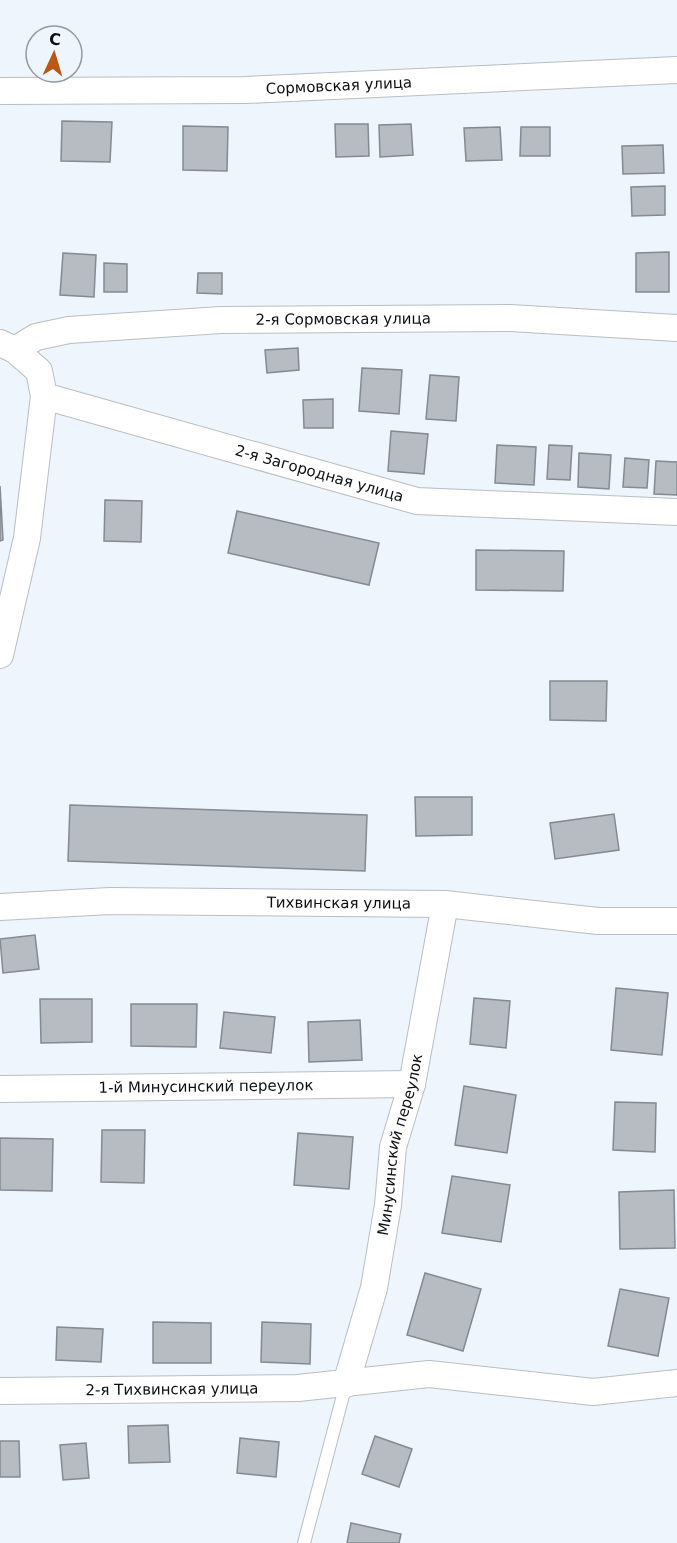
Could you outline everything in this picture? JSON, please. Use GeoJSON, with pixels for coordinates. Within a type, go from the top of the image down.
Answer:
{"type":"FeatureCollection","features":[{"type":"Feature","properties":{"kind":"street","name":"Сормовская улица"},"geometry":{"type":"LineString","coordinates":[[0,92],[246,90],[677,70]]}},
{"type":"Feature","properties":{"kind":"street","name":"2-я Сормовская улица"},"geometry":{"type":"LineString","coordinates":[[8,346],[69,330],[221,320],[510,318],[677,328]]}},
{"type":"Feature","properties":{"kind":"street"},"geometry":{"type":"LineString","coordinates":[[0,655],[27,538],[44,396],[39,371],[8,346]]}},
{"type":"Feature","properties":{"kind":"street","name":"2-я Загородная улица"},"geometry":{"type":"LineString","coordinates":[[44,396],[417,501],[677,512]]}},
{"type":"Feature","properties":{"kind":"street","name":"Тихвинская улица"},"geometry":{"type":"LineString","coordinates":[[0,907],[110,901],[445,904],[598,921],[677,921]]}},
{"type":"Feature","properties":{"kind":"street","name":"Минусинский переулок"},"geometry":{"type":"LineString","coordinates":[[346,1384],[374,1288],[388,1205],[393,1147],[412,1084],[445,904]]}},
{"type":"Feature","properties":{"kind":"street","name":"1-й Минусинский переулок"},"geometry":{"type":"LineString","coordinates":[[0,1089],[412,1084]]}},
{"type":"Feature","properties":{"kind":"street","name":"2-я Тихвинская улица"},"geometry":{"type":"LineString","coordinates":[[0,1391],[298,1388],[429,1374],[593,1392],[677,1383]]}},
{"type":"Feature","properties":{"kind":"lane"},"geometry":{"type":"LineString","coordinates":[[304,1543],[346,1384]]}},
{"type":"Feature","properties":{"kind":"building"},"geometry":{"type":"Polygon","coordinates":[[[62,121],[112,122],[110,162],[61,161],[62,121]]]}},
{"type":"Feature","properties":{"kind":"building"},"geometry":{"type":"Polygon","coordinates":[[[335,124],[368,124],[369,156],[336,157],[335,124]]]}},
{"type":"Feature","properties":{"kind":"building"},"geometry":{"type":"Polygon","coordinates":[[[411,124],[413,155],[380,157],[379,125],[411,124]]]}},
{"type":"Feature","properties":{"kind":"building"},"geometry":{"type":"Polygon","coordinates":[[[183,126],[228,127],[227,171],[183,170],[183,126]]]}},
{"type":"Feature","properties":{"kind":"building"},"geometry":{"type":"Polygon","coordinates":[[[500,127],[502,160],[466,161],[464,128],[500,127]]]}},
{"type":"Feature","properties":{"kind":"building"},"geometry":{"type":"Polygon","coordinates":[[[521,127],[550,127],[550,156],[520,156],[521,127]]]}},
{"type":"Feature","properties":{"kind":"building"},"geometry":{"type":"Polygon","coordinates":[[[663,145],[664,173],[623,174],[622,146],[663,145]]]}},
{"type":"Feature","properties":{"kind":"building"},"geometry":{"type":"Polygon","coordinates":[[[665,186],[665,215],[632,216],[631,187],[665,186]]]}},
{"type":"Feature","properties":{"kind":"building"},"geometry":{"type":"Polygon","coordinates":[[[669,252],[669,292],[636,292],[636,253],[669,252]]]}},
{"type":"Feature","properties":{"kind":"building"},"geometry":{"type":"Polygon","coordinates":[[[63,253],[96,255],[94,297],[60,295],[63,253]]]}},
{"type":"Feature","properties":{"kind":"building"},"geometry":{"type":"Polygon","coordinates":[[[104,263],[127,264],[127,292],[104,292],[104,263]]]}},
{"type":"Feature","properties":{"kind":"building"},"geometry":{"type":"Polygon","coordinates":[[[198,273],[222,273],[222,294],[197,293],[198,273]]]}},
{"type":"Feature","properties":{"kind":"building"},"geometry":{"type":"Polygon","coordinates":[[[298,348],[299,370],[267,373],[265,350],[298,348]]]}},
{"type":"Feature","properties":{"kind":"building"},"geometry":{"type":"Polygon","coordinates":[[[362,368],[402,370],[399,414],[359,411],[362,368]]]}},
{"type":"Feature","properties":{"kind":"building"},"geometry":{"type":"Polygon","coordinates":[[[430,375],[459,377],[456,421],[426,419],[430,375]]]}},
{"type":"Feature","properties":{"kind":"building"},"geometry":{"type":"Polygon","coordinates":[[[333,399],[333,428],[304,428],[303,400],[333,399]]]}},
{"type":"Feature","properties":{"kind":"building"},"geometry":{"type":"Polygon","coordinates":[[[391,431],[428,434],[424,474],[388,471],[391,431]]]}},
{"type":"Feature","properties":{"kind":"building"},"geometry":{"type":"Polygon","coordinates":[[[497,445],[536,447],[534,485],[495,483],[497,445]]]}},
{"type":"Feature","properties":{"kind":"building"},"geometry":{"type":"Polygon","coordinates":[[[549,445],[572,446],[570,480],[547,479],[549,445]]]}},
{"type":"Feature","properties":{"kind":"building"},"geometry":{"type":"Polygon","coordinates":[[[579,453],[611,455],[609,489],[578,487],[579,453]]]}},
{"type":"Feature","properties":{"kind":"building"},"geometry":{"type":"Polygon","coordinates":[[[625,458],[649,460],[647,488],[623,487],[625,458]]]}},
{"type":"Feature","properties":{"kind":"building"},"geometry":{"type":"Polygon","coordinates":[[[656,461],[677,462],[677,495],[654,494],[656,461]]]}},
{"type":"Feature","properties":{"kind":"building"},"geometry":{"type":"Polygon","coordinates":[[[0,486],[3,540],[0,541],[0,486]]]}},
{"type":"Feature","properties":{"kind":"building"},"geometry":{"type":"Polygon","coordinates":[[[105,500],[142,501],[141,542],[104,541],[105,500]]]}},
{"type":"Feature","properties":{"kind":"building"},"geometry":{"type":"Polygon","coordinates":[[[237,511],[379,543],[369,585],[228,553],[237,511]]]}},
{"type":"Feature","properties":{"kind":"building"},"geometry":{"type":"Polygon","coordinates":[[[476,550],[564,551],[563,591],[476,590],[476,550]]]}},
{"type":"Feature","properties":{"kind":"building"},"geometry":{"type":"Polygon","coordinates":[[[550,681],[607,681],[606,721],[550,720],[550,681]]]}},
{"type":"Feature","properties":{"kind":"building"},"geometry":{"type":"Polygon","coordinates":[[[415,797],[472,797],[472,835],[416,836],[415,797]]]}},
{"type":"Feature","properties":{"kind":"building"},"geometry":{"type":"Polygon","coordinates":[[[70,805],[367,815],[365,871],[68,861],[70,805]]]}},
{"type":"Feature","properties":{"kind":"building"},"geometry":{"type":"Polygon","coordinates":[[[614,814],[619,850],[555,859],[550,823],[614,814]]]}},
{"type":"Feature","properties":{"kind":"building"},"geometry":{"type":"Polygon","coordinates":[[[35,935],[39,969],[3,973],[0,939],[35,935]]]}},
{"type":"Feature","properties":{"kind":"building"},"geometry":{"type":"Polygon","coordinates":[[[616,988],[668,993],[662,1055],[611,1050],[616,988]]]}},
{"type":"Feature","properties":{"kind":"building"},"geometry":{"type":"Polygon","coordinates":[[[474,998],[510,1001],[506,1048],[470,1044],[474,998]]]}},
{"type":"Feature","properties":{"kind":"building"},"geometry":{"type":"Polygon","coordinates":[[[40,999],[92,999],[92,1042],[41,1043],[40,999]]]}},
{"type":"Feature","properties":{"kind":"building"},"geometry":{"type":"Polygon","coordinates":[[[131,1004],[197,1004],[196,1047],[131,1046],[131,1004]]]}},
{"type":"Feature","properties":{"kind":"building"},"geometry":{"type":"Polygon","coordinates":[[[224,1012],[275,1017],[271,1053],[220,1048],[224,1012]]]}},
{"type":"Feature","properties":{"kind":"building"},"geometry":{"type":"Polygon","coordinates":[[[360,1020],[362,1060],[309,1062],[308,1022],[360,1020]]]}},
{"type":"Feature","properties":{"kind":"building"},"geometry":{"type":"Polygon","coordinates":[[[464,1086],[516,1095],[507,1153],[455,1145],[464,1086]]]}},
{"type":"Feature","properties":{"kind":"building"},"geometry":{"type":"Polygon","coordinates":[[[615,1102],[656,1103],[655,1152],[613,1150],[615,1102]]]}},
{"type":"Feature","properties":{"kind":"building"},"geometry":{"type":"Polygon","coordinates":[[[102,1130],[145,1130],[144,1183],[101,1182],[102,1130]]]}},
{"type":"Feature","properties":{"kind":"building"},"geometry":{"type":"Polygon","coordinates":[[[298,1133],[353,1137],[349,1189],[294,1185],[298,1133]]]}},
{"type":"Feature","properties":{"kind":"building"},"geometry":{"type":"Polygon","coordinates":[[[0,1138],[53,1139],[52,1191],[0,1190],[0,1138]]]}},
{"type":"Feature","properties":{"kind":"building"},"geometry":{"type":"Polygon","coordinates":[[[452,1176],[510,1185],[501,1242],[442,1233],[452,1176]]]}},
{"type":"Feature","properties":{"kind":"building"},"geometry":{"type":"Polygon","coordinates":[[[674,1190],[675,1248],[620,1249],[619,1192],[674,1190]]]}},
{"type":"Feature","properties":{"kind":"building"},"geometry":{"type":"Polygon","coordinates":[[[425,1273],[481,1289],[463,1351],[407,1335],[425,1273]]]}},
{"type":"Feature","properties":{"kind":"building"},"geometry":{"type":"Polygon","coordinates":[[[620,1289],[669,1298],[658,1356],[608,1346],[620,1289]]]}},
{"type":"Feature","properties":{"kind":"building"},"geometry":{"type":"Polygon","coordinates":[[[153,1322],[211,1323],[211,1363],[153,1363],[153,1322]]]}},
{"type":"Feature","properties":{"kind":"building"},"geometry":{"type":"Polygon","coordinates":[[[262,1322],[311,1324],[310,1364],[261,1362],[262,1322]]]}},
{"type":"Feature","properties":{"kind":"building"},"geometry":{"type":"Polygon","coordinates":[[[57,1327],[103,1329],[101,1362],[56,1360],[57,1327]]]}},
{"type":"Feature","properties":{"kind":"building"},"geometry":{"type":"Polygon","coordinates":[[[168,1425],[170,1462],[129,1463],[128,1426],[168,1425]]]}},
{"type":"Feature","properties":{"kind":"building"},"geometry":{"type":"Polygon","coordinates":[[[375,1436],[412,1449],[399,1487],[362,1474],[375,1436]]]}},
{"type":"Feature","properties":{"kind":"building"},"geometry":{"type":"Polygon","coordinates":[[[240,1438],[279,1442],[276,1477],[237,1473],[240,1438]]]}},
{"type":"Feature","properties":{"kind":"building"},"geometry":{"type":"Polygon","coordinates":[[[0,1441],[19,1441],[20,1477],[0,1477],[0,1441]]]}},
{"type":"Feature","properties":{"kind":"building"},"geometry":{"type":"Polygon","coordinates":[[[86,1443],[89,1478],[63,1480],[60,1445],[86,1443]]]}},
{"type":"Feature","properties":{"kind":"building"},"geometry":{"type":"Polygon","coordinates":[[[351,1523],[401,1534],[399,1543],[347,1543],[351,1523]]]}}]}
